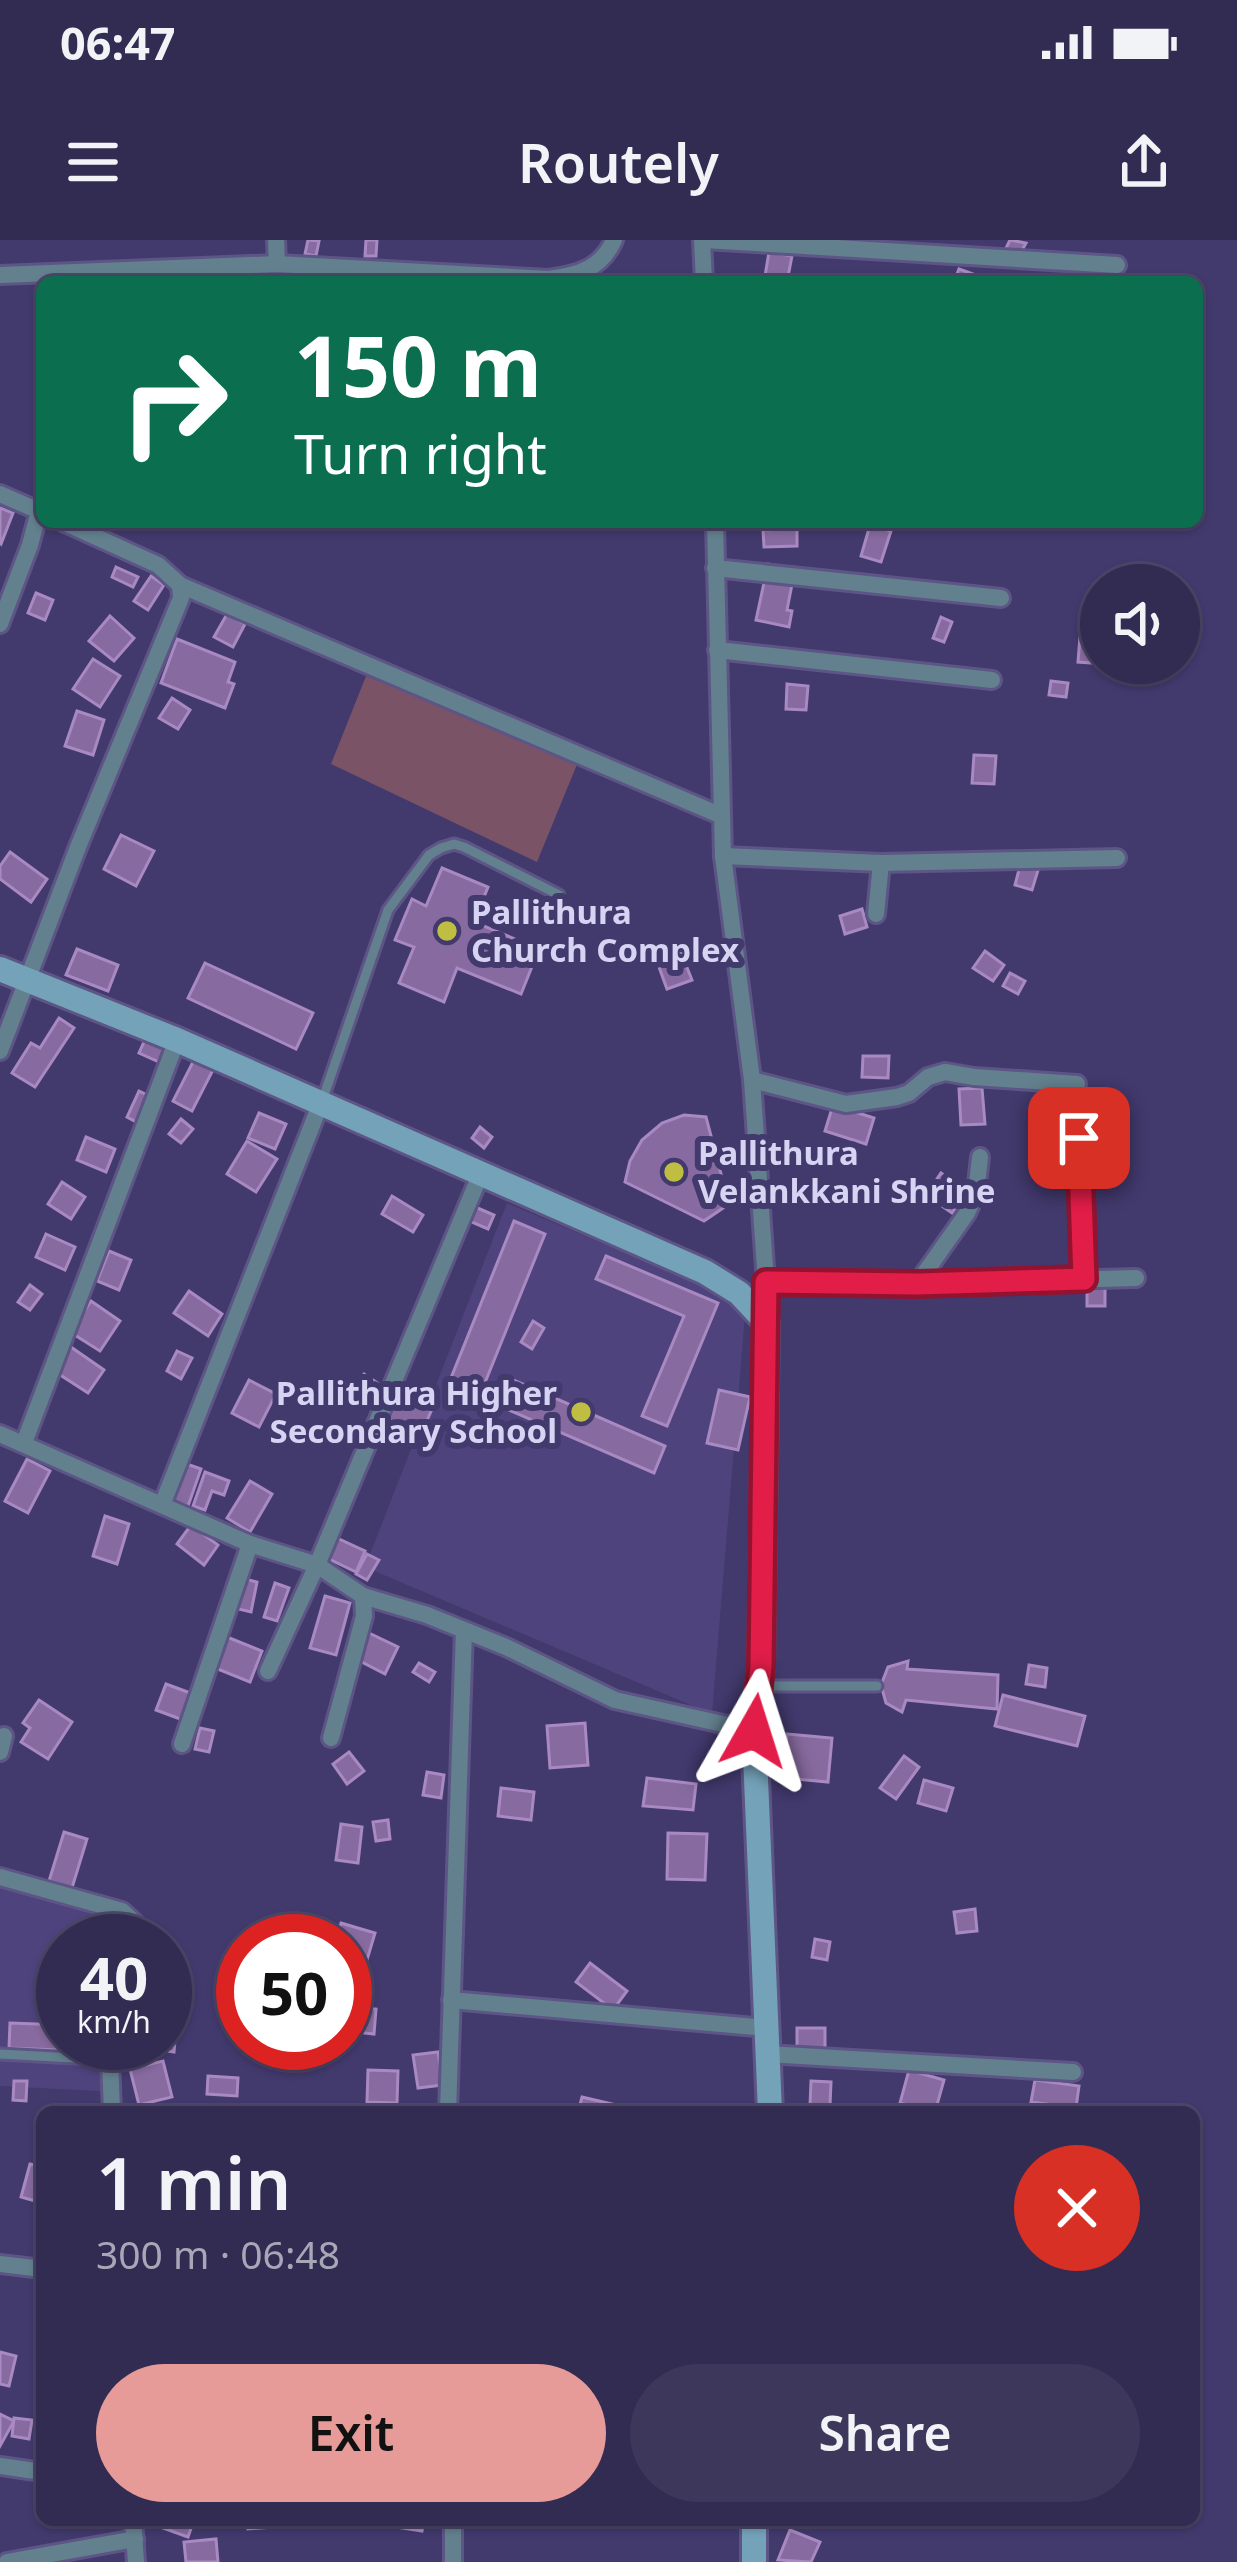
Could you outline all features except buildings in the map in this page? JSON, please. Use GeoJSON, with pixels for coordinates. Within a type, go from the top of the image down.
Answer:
{"type":"FeatureCollection","features":[{"type":"Feature","properties":{"kind":"main road"},"geometry":{"type":"LineString","coordinates":[[0,969],[177,1040],[705,1272],[739,1293],[766,1322],[759,1686],[754,1731],[770,2106]]}},
{"type":"Feature","properties":{"kind":"main road"},"geometry":{"type":"LineString","coordinates":[[754,2526],[754,2562]]}},
{"type":"Feature","properties":{"kind":"street"},"geometry":{"type":"LineString","coordinates":[[276,240],[277,264]]}},
{"type":"Feature","properties":{"kind":"street"},"geometry":{"type":"LineString","coordinates":[[572,276],[592,269],[614,240]]}},
{"type":"Feature","properties":{"kind":"street"},"geometry":{"type":"LineString","coordinates":[[704,276],[704,240],[1117,265]]}},
{"type":"Feature","properties":{"kind":"street"},"geometry":{"type":"LineString","coordinates":[[0,275],[277,264],[481,276]]}},
{"type":"Feature","properties":{"kind":"street"},"geometry":{"type":"LineString","coordinates":[[0,494],[36,510]]}},
{"type":"Feature","properties":{"kind":"street"},"geometry":{"type":"LineString","coordinates":[[0,624],[36,525]]}},
{"type":"Feature","properties":{"kind":"street"},"geometry":{"type":"LineString","coordinates":[[76,528],[158,565],[180,585],[722,816]]}},
{"type":"Feature","properties":{"kind":"street"},"geometry":{"type":"LineString","coordinates":[[715,528],[723,856],[752,1080],[766,1322]]}},
{"type":"Feature","properties":{"kind":"street"},"geometry":{"type":"LineString","coordinates":[[715,568],[1000,598]]}},
{"type":"Feature","properties":{"kind":"street"},"geometry":{"type":"LineString","coordinates":[[0,1051],[181,598],[180,585]]}},
{"type":"Feature","properties":{"kind":"street"},"geometry":{"type":"LineString","coordinates":[[717,650],[992,680]]}},
{"type":"Feature","properties":{"kind":"street"},"geometry":{"type":"LineString","coordinates":[[723,856],[881,863],[1117,858]]}},
{"type":"Feature","properties":{"kind":"street"},"geometry":{"type":"LineString","coordinates":[[876,914],[881,863]]}},
{"type":"Feature","properties":{"kind":"street"},"geometry":{"type":"LineString","coordinates":[[24,1443],[177,1040]]}},
{"type":"Feature","properties":{"kind":"street"},"geometry":{"type":"LineString","coordinates":[[752,1080],[845,1104],[897,1097],[928,1077],[946,1072],[1077,1084]]}},
{"type":"Feature","properties":{"kind":"street"},"geometry":{"type":"LineString","coordinates":[[161,1504],[320,1105]]}},
{"type":"Feature","properties":{"kind":"street"},"geometry":{"type":"LineString","coordinates":[[1079,1138],[1084,1279]]}},
{"type":"Feature","properties":{"kind":"street"},"geometry":{"type":"LineString","coordinates":[[917,1284],[967,1213],[976,1192],[980,1156]]}},
{"type":"Feature","properties":{"kind":"street"},"geometry":{"type":"LineString","coordinates":[[268,1671],[481,1173]]}},
{"type":"Feature","properties":{"kind":"street"},"geometry":{"type":"LineString","coordinates":[[766,1282],[917,1284],[1136,1278]]}},
{"type":"Feature","properties":{"kind":"street"},"geometry":{"type":"LineString","coordinates":[[0,1434],[250,1544],[317,1565],[363,1596],[506,1647],[615,1700],[754,1731]]}},
{"type":"Feature","properties":{"kind":"street"},"geometry":{"type":"LineString","coordinates":[[182,1744],[250,1544]]}},
{"type":"Feature","properties":{"kind":"street"},"geometry":{"type":"LineString","coordinates":[[331,1738],[364,1616],[363,1596]]}},
{"type":"Feature","properties":{"kind":"street"},"geometry":{"type":"LineString","coordinates":[[448,2106],[464,1630]]}},
{"type":"Feature","properties":{"kind":"street"},"geometry":{"type":"LineString","coordinates":[[0,1877],[125,1914]]}},
{"type":"Feature","properties":{"kind":"street"},"geometry":{"type":"LineString","coordinates":[[451,2000],[766,2041],[1073,2072]]}},
{"type":"Feature","properties":{"kind":"street"},"geometry":{"type":"LineString","coordinates":[[112,2070],[112,2106]]}},
{"type":"Feature","properties":{"kind":"street"},"geometry":{"type":"LineString","coordinates":[[0,2264],[36,2268]]}},
{"type":"Feature","properties":{"kind":"street"},"geometry":{"type":"LineString","coordinates":[[0,2466],[36,2471]]}},
{"type":"Feature","properties":{"kind":"street"},"geometry":{"type":"LineString","coordinates":[[453,2526],[453,2562]]}},
{"type":"Feature","properties":{"kind":"street"},"geometry":{"type":"LineString","coordinates":[[7,2562],[134,2530],[136,2562]]}},
{"type":"Feature","properties":{"kind":"lane"},"geometry":{"type":"LineString","coordinates":[[320,1105],[388,910],[430,855],[454,844],[464,847],[559,895]]}},
{"type":"Feature","properties":{"kind":"lane"},"geometry":{"type":"LineString","coordinates":[[759,1686],[877,1686]]}},
{"type":"Feature","properties":{"kind":"lane"},"geometry":{"type":"LineString","coordinates":[[0,2054],[36,2053]]}},
{"type":"Feature","properties":{"kind":"shaded area"},"geometry":{"type":"Polygon","coordinates":[[[366,676],[578,762],[537,862],[331,764],[366,676]]]}},
{"type":"Feature","properties":{"kind":"shaded area","name":"Pallithura Higher Secondary School"},"geometry":{"type":"Polygon","coordinates":[[[507,1203],[723,1294],[745,1315],[712,1714],[365,1567],[507,1203]]]}},
{"type":"Feature","properties":{"kind":"shaded area"},"geometry":{"type":"Polygon","coordinates":[[[0,1879],[135,1914],[36,1914],[36,2070],[120,2070],[116,2092],[0,2086],[0,1879]]]}},
{"type":"Feature","properties":{"kind":"place","name":"Pallithura Church Complex"},"geometry":{"type":"Point","coordinates":[447,931]}},
{"type":"Feature","properties":{"kind":"place","name":"Pallithura Velankkani Shrine"},"geometry":{"type":"Point","coordinates":[674,1172]}},
{"type":"Feature","properties":{"kind":"place","name":"Pallithura Higher Secondary School"},"geometry":{"type":"Point","coordinates":[581,1412]}},
{"type":"Feature","properties":{"kind":"route"},"geometry":{"type":"LineString","coordinates":[[754,1731],[761,1667],[766,1282],[1084,1279],[1079,1138]]}}]}
